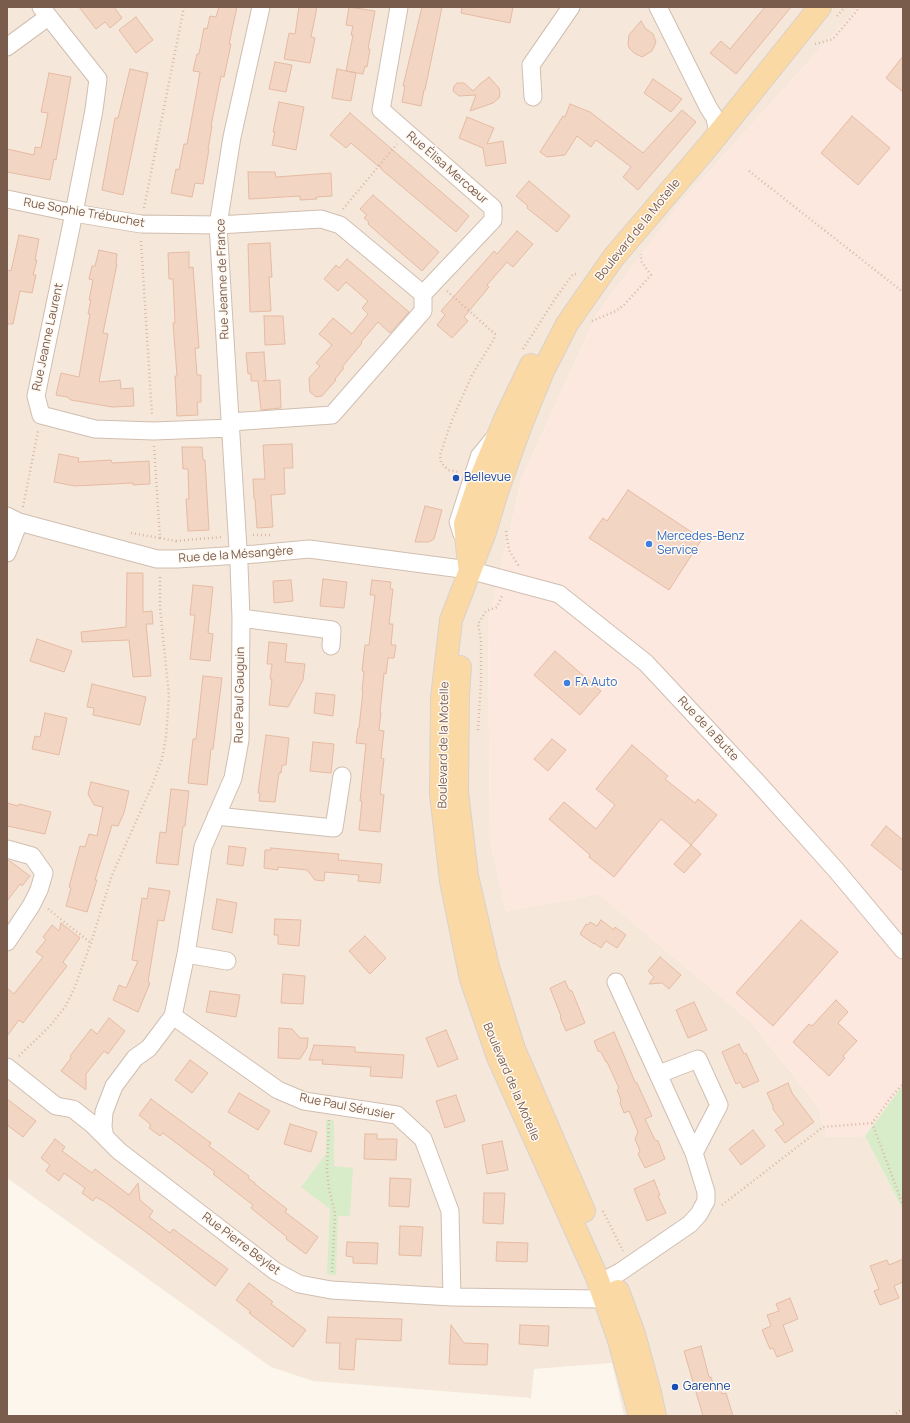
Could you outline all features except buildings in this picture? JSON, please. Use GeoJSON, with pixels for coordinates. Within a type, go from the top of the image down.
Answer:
{"type":"FeatureCollection","features":[{"type":"Feature","properties":{"kind":"main road","name":"Boulevard de la Motelle"},"geometry":{"type":"LineString","coordinates":[[469,570],[485,532],[497,492],[521,425],[543,372],[567,324],[613,258],[716,126],[802,7]]}},
{"type":"Feature","properties":{"kind":"main road","name":"Boulevard de la Motelle"},"geometry":{"type":"LineString","coordinates":[[655,1416],[634,1334],[514,1049],[488,967],[467,876],[457,792],[458,695],[469,570],[465,524],[478,485],[505,419],[553,322],[599,257],[820,7]]}},
{"type":"Feature","properties":{"kind":"main road","name":"Boulevard de la Motelle"},"geometry":{"type":"LineString","coordinates":[[613,1283],[618,1337],[640,1416]]}},
{"type":"Feature","properties":{"kind":"street","name":"Rue Jeanne de France"},"geometry":{"type":"LineString","coordinates":[[239,556],[218,225],[232,137],[260,7]]}},
{"type":"Feature","properties":{"kind":"street","name":"Rue Élisa Mercœur"},"geometry":{"type":"LineString","coordinates":[[399,7],[381,110],[493,208],[493,220],[423,294]]}},
{"type":"Feature","properties":{"kind":"street"},"geometry":{"type":"LineString","coordinates":[[533,97],[531,65],[571,7]]}},
{"type":"Feature","properties":{"kind":"street"},"geometry":{"type":"LineString","coordinates":[[658,7],[716,126]]}},
{"type":"Feature","properties":{"kind":"street"},"geometry":{"type":"LineString","coordinates":[[7,47],[45,12]]}},
{"type":"Feature","properties":{"kind":"street","name":"Rue Jeanne Laurent"},"geometry":{"type":"LineString","coordinates":[[41,415],[36,396],[74,213],[94,110],[98,79],[45,12]]}},
{"type":"Feature","properties":{"kind":"street","name":"Rue Sophie Trébuchet"},"geometry":{"type":"LineString","coordinates":[[7,199],[74,213],[141,224],[218,225],[321,219],[340,225],[423,294]]}},
{"type":"Feature","properties":{"kind":"street"},"geometry":{"type":"LineString","coordinates":[[41,415],[95,429],[154,431],[332,415],[423,311],[423,294]]}},
{"type":"Feature","properties":{"kind":"street"},"geometry":{"type":"LineString","coordinates":[[7,553],[13,519]]}},
{"type":"Feature","properties":{"kind":"street","name":"Rue de la Mésangère"},"geometry":{"type":"LineString","coordinates":[[13,519],[169,559],[239,556],[309,549],[469,570]]}},
{"type":"Feature","properties":{"kind":"street","name":"Rue Paul Gauguin"},"geometry":{"type":"LineString","coordinates":[[105,1137],[103,1127],[104,1112],[114,1086],[135,1058],[149,1048],[173,1016],[186,954],[203,847],[233,778],[240,740],[241,618],[239,556]]}},
{"type":"Feature","properties":{"kind":"street","name":"Rue de la Butte"},"geometry":{"type":"LineString","coordinates":[[469,570],[559,594],[646,663],[758,782],[836,870],[903,950]]}},
{"type":"Feature","properties":{"kind":"street"},"geometry":{"type":"LineString","coordinates":[[241,618],[332,630],[331,646]]}},
{"type":"Feature","properties":{"kind":"street"},"geometry":{"type":"LineString","coordinates":[[216,816],[334,828],[342,776]]}},
{"type":"Feature","properties":{"kind":"street"},"geometry":{"type":"LineString","coordinates":[[7,849],[32,856],[44,873],[35,898],[7,942]]}},
{"type":"Feature","properties":{"kind":"street"},"geometry":{"type":"LineString","coordinates":[[186,954],[227,961]]}},
{"type":"Feature","properties":{"kind":"street"},"geometry":{"type":"LineString","coordinates":[[613,1283],[690,1224],[699,1214],[706,1200],[706,1192],[694,1153],[616,982]]}},
{"type":"Feature","properties":{"kind":"street","name":"Rue Paul Sérusier"},"geometry":{"type":"LineString","coordinates":[[173,1016],[278,1090],[304,1101],[397,1115],[423,1139],[450,1211],[452,1297]]}},
{"type":"Feature","properties":{"kind":"street"},"geometry":{"type":"LineString","coordinates":[[659,1074],[698,1059],[719,1105],[694,1153]]}},
{"type":"Feature","properties":{"kind":"street","name":"Rue Pierre Beylet"},"geometry":{"type":"LineString","coordinates":[[7,1068],[56,1106],[73,1108],[92,1124],[119,1151],[275,1271],[299,1284],[331,1290],[452,1297],[598,1299],[613,1283]]}},
{"type":"Feature","properties":{"kind":"lane"},"geometry":{"type":"LineString","coordinates":[[469,570],[454,522],[476,454],[505,419]]}},
{"type":"Feature","properties":{"kind":"path"},"geometry":{"type":"LineString","coordinates":[[7,1068],[50,1026],[65,1007],[74,989],[112,875],[152,786],[162,759],[166,737],[170,696],[160,608],[169,559],[176,541],[160,538],[141,224],[184,7]]}},
{"type":"Feature","properties":{"kind":"path"},"geometry":{"type":"LineString","coordinates":[[811,45],[834,39],[860,7]]}},
{"type":"Feature","properties":{"kind":"path"},"geometry":{"type":"LineString","coordinates":[[332,222],[407,132]]}},
{"type":"Feature","properties":{"kind":"path"},"geometry":{"type":"LineString","coordinates":[[749,171],[903,292]]}},
{"type":"Feature","properties":{"kind":"path"},"geometry":{"type":"LineString","coordinates":[[588,326],[592,321],[616,311],[651,275],[642,261],[641,251]]}},
{"type":"Feature","properties":{"kind":"path"},"geometry":{"type":"LineString","coordinates":[[436,281],[495,334],[494,340],[472,375],[452,420],[440,455],[441,462],[450,470],[470,474]]}},
{"type":"Feature","properties":{"kind":"path"},"geometry":{"type":"LineString","coordinates":[[13,519],[41,415]]}},
{"type":"Feature","properties":{"kind":"path"},"geometry":{"type":"LineString","coordinates":[[478,732],[481,640],[478,624],[486,611],[497,607],[518,565],[509,550],[505,526]]}},
{"type":"Feature","properties":{"kind":"path"},"geometry":{"type":"LineString","coordinates":[[35,898],[90,943]]}},
{"type":"Feature","properties":{"kind":"path"},"geometry":{"type":"LineString","coordinates":[[720,1206],[823,1127],[872,1123],[903,1084]]}},
{"type":"Feature","properties":{"kind":"path"},"geometry":{"type":"LineString","coordinates":[[330,1105],[327,1170],[329,1189],[335,1214],[331,1290]]}},
{"type":"Feature","properties":{"kind":"path"},"geometry":{"type":"LineString","coordinates":[[872,1123],[903,1205]]}},
{"type":"Feature","properties":{"kind":"path"},"geometry":{"type":"LineString","coordinates":[[602,1208],[613,1283]]}},
{"type":"Feature","properties":{"kind":"path"},"geometry":{"type":"LineString","coordinates":[[894,1416],[903,1408]]}},
{"type":"Feature","properties":{"kind":"shaded area"},"geometry":{"type":"Polygon","coordinates":[[[7,7],[858,7],[678,206],[597,314],[522,478],[488,623],[490,840],[506,911],[599,894],[750,1021],[818,1106],[827,1137],[865,1136],[903,1210],[903,1416],[624,1416],[612,1363],[534,1369],[531,1398],[313,1381],[271,1367],[7,1178],[7,7]]]}},
{"type":"Feature","properties":{"kind":"shaded area"},"geometry":{"type":"Polygon","coordinates":[[[858,7],[903,7],[903,1085],[865,1136],[827,1137],[818,1106],[750,1021],[599,894],[506,911],[490,840],[488,623],[522,478],[597,314],[678,206],[858,7]]]}},
{"type":"Feature","properties":{"kind":"green space"},"geometry":{"type":"Polygon","coordinates":[[[903,1085],[903,1210],[865,1136],[903,1085]]]}},
{"type":"Feature","properties":{"kind":"green space"},"geometry":{"type":"Polygon","coordinates":[[[326,1120],[334,1120],[334,1166],[353,1168],[350,1216],[338,1216],[336,1275],[327,1274],[330,1209],[301,1187],[326,1154],[326,1120]]]}},
{"type":"Feature","properties":{"kind":"place","name":"Bellevue"},"geometry":{"type":"Point","coordinates":[456,478]}},
{"type":"Feature","properties":{"kind":"place","name":"Mercedes-Benz Service"},"geometry":{"type":"Point","coordinates":[649,544]}},
{"type":"Feature","properties":{"kind":"place","name":"FA Auto"},"geometry":{"type":"Point","coordinates":[567,683]}},
{"type":"Feature","properties":{"kind":"place","name":"Garenne"},"geometry":{"type":"Point","coordinates":[675,1387]}}]}
